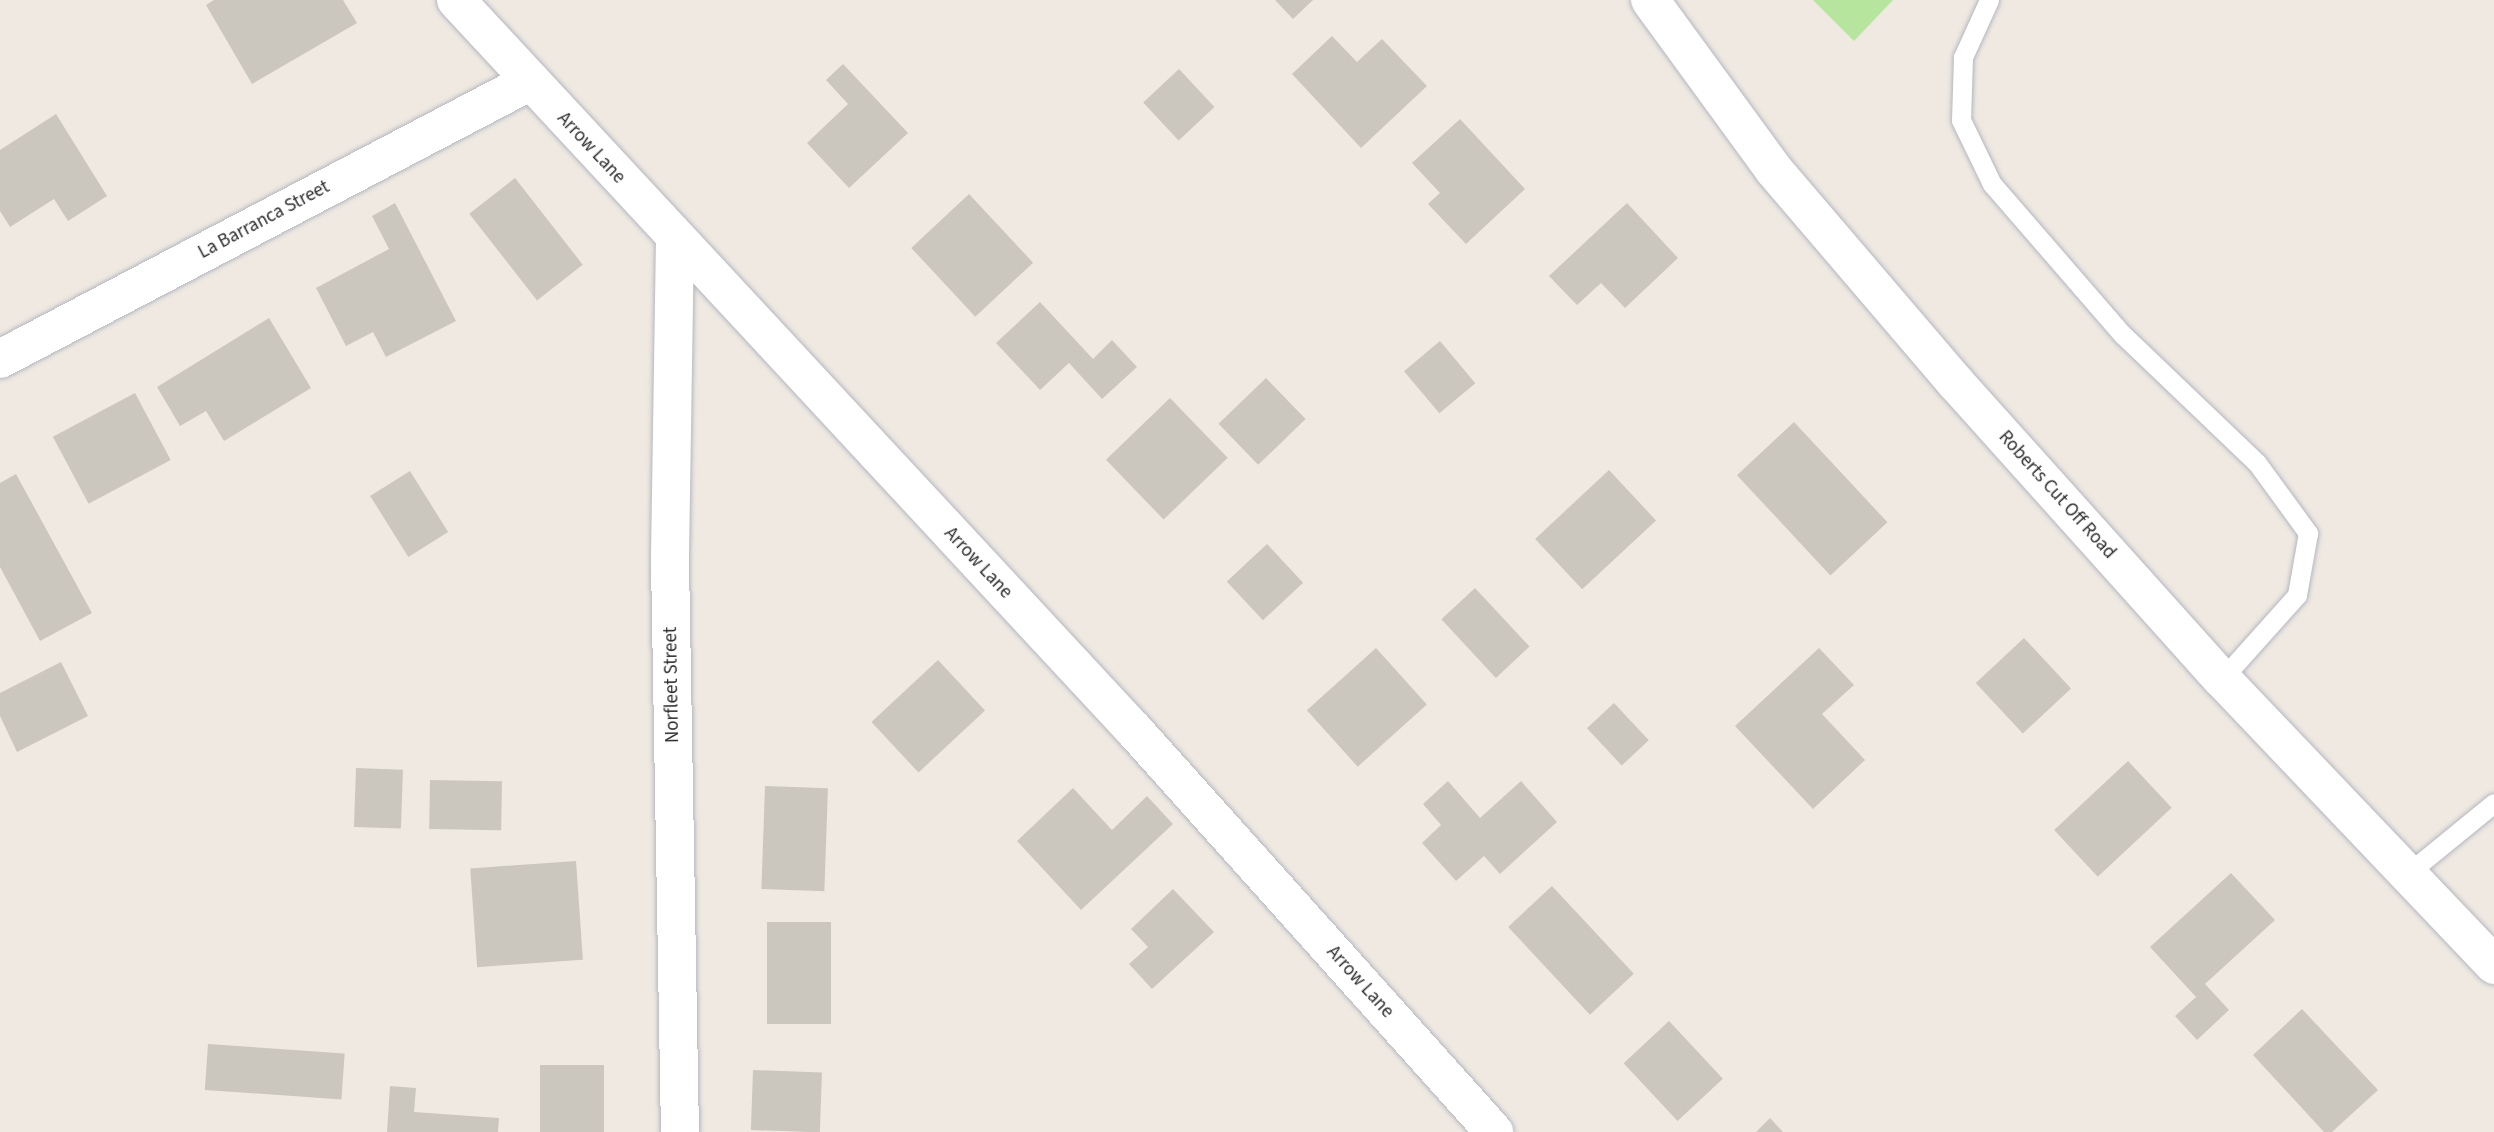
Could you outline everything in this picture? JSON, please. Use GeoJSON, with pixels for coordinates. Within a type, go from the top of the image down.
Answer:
{"type":"FeatureCollection","features":[{"type":"Feature","properties":{"kind":"street","name":"Arrow Lane"},"geometry":{"type":"LineString","coordinates":[[456,0],[529,82],[1134,730],[1494,1132]]}},
{"type":"Feature","properties":{"kind":"street","name":"Roberts Cut Off Road"},"geometry":{"type":"LineString","coordinates":[[1650,0],[1814,219],[2222,679],[2494,965]]}},
{"type":"Feature","properties":{"kind":"street","name":"La Barranca Street"},"geometry":{"type":"LineString","coordinates":[[0,359],[529,82]]}},
{"type":"Feature","properties":{"kind":"street","name":"Norfleet Street"},"geometry":{"type":"LineString","coordinates":[[675,238],[670,561],[680,1132]]}},
{"type":"Feature","properties":{"kind":"lane"},"geometry":{"type":"LineString","coordinates":[[1989,0],[1963,57],[1961,120],[1992,184],[2123,335],[2257,463],[2308,533],[2297,595],[2222,679]]}},
{"type":"Feature","properties":{"kind":"lane"},"geometry":{"type":"LineString","coordinates":[[2407,874],[2494,803]]}},
{"type":"Feature","properties":{"kind":"green space"},"geometry":{"type":"Polygon","coordinates":[[[1813,0],[1893,0],[1854,41],[1813,0]]]}},
{"type":"Feature","properties":{"kind":"building"},"geometry":{"type":"Polygon","coordinates":[[[214,0],[343,0],[357,23],[252,84],[206,5],[214,0]]]}},
{"type":"Feature","properties":{"kind":"building"},"geometry":{"type":"Polygon","coordinates":[[[1275,0],[1313,0],[1293,19],[1275,0]]]}},
{"type":"Feature","properties":{"kind":"building"},"geometry":{"type":"Polygon","coordinates":[[[1332,36],[1357,62],[1382,39],[1427,86],[1361,148],[1292,74],[1332,36]]]}},
{"type":"Feature","properties":{"kind":"building"},"geometry":{"type":"Polygon","coordinates":[[[843,64],[908,133],[849,188],[807,143],[848,104],[826,80],[843,64]]]}},
{"type":"Feature","properties":{"kind":"building"},"geometry":{"type":"Polygon","coordinates":[[[1179,69],[1214,107],[1179,140],[1143,102],[1179,69]]]}},
{"type":"Feature","properties":{"kind":"building"},"geometry":{"type":"Polygon","coordinates":[[[56,114],[107,196],[68,221],[54,199],[10,227],[0,211],[0,150],[56,114]]]}},
{"type":"Feature","properties":{"kind":"building"},"geometry":{"type":"Polygon","coordinates":[[[1460,119],[1525,189],[1466,244],[1428,204],[1440,193],[1412,163],[1460,119]]]}},
{"type":"Feature","properties":{"kind":"building"},"geometry":{"type":"Polygon","coordinates":[[[515,178],[583,265],[537,300],[469,214],[515,178]]]}},
{"type":"Feature","properties":{"kind":"building"},"geometry":{"type":"Polygon","coordinates":[[[969,194],[1033,263],[975,317],[911,248],[969,194]]]}},
{"type":"Feature","properties":{"kind":"building"},"geometry":{"type":"Polygon","coordinates":[[[395,203],[456,321],[386,357],[373,332],[346,346],[316,288],[389,249],[372,216],[395,203]]]}},
{"type":"Feature","properties":{"kind":"building"},"geometry":{"type":"Polygon","coordinates":[[[1627,203],[1678,258],[1625,308],[1601,283],[1577,305],[1549,276],[1627,203]]]}},
{"type":"Feature","properties":{"kind":"building"},"geometry":{"type":"Polygon","coordinates":[[[1040,302],[1093,359],[1112,340],[1137,367],[1102,399],[1069,363],[1040,390],[996,343],[1040,302]]]}},
{"type":"Feature","properties":{"kind":"building"},"geometry":{"type":"Polygon","coordinates":[[[269,318],[311,388],[224,441],[206,411],[180,426],[157,387],[269,318]]]}},
{"type":"Feature","properties":{"kind":"building"},"geometry":{"type":"Polygon","coordinates":[[[1440,341],[1475,383],[1439,413],[1404,371],[1440,341]]]}},
{"type":"Feature","properties":{"kind":"building"},"geometry":{"type":"Polygon","coordinates":[[[1266,378],[1306,419],[1258,465],[1219,424],[1266,378]]]}},
{"type":"Feature","properties":{"kind":"building"},"geometry":{"type":"Polygon","coordinates":[[[135,393],[171,460],[89,504],[53,437],[135,393]]]}},
{"type":"Feature","properties":{"kind":"building"},"geometry":{"type":"Polygon","coordinates":[[[1170,398],[1228,458],[1164,520],[1106,460],[1170,398]]]}},
{"type":"Feature","properties":{"kind":"building"},"geometry":{"type":"Polygon","coordinates":[[[1794,422],[1887,522],[1830,575],[1737,475],[1794,422]]]}},
{"type":"Feature","properties":{"kind":"building"},"geometry":{"type":"Polygon","coordinates":[[[1609,470],[1656,520],[1582,589],[1535,539],[1609,470]]]}},
{"type":"Feature","properties":{"kind":"building"},"geometry":{"type":"Polygon","coordinates":[[[410,471],[448,532],[408,557],[370,496],[410,471]]]}},
{"type":"Feature","properties":{"kind":"building"},"geometry":{"type":"Polygon","coordinates":[[[16,474],[92,613],[40,641],[0,567],[0,483],[16,474]]]}},
{"type":"Feature","properties":{"kind":"building"},"geometry":{"type":"Polygon","coordinates":[[[1267,544],[1303,583],[1263,620],[1227,582],[1267,544]]]}},
{"type":"Feature","properties":{"kind":"building"},"geometry":{"type":"Polygon","coordinates":[[[1475,588],[1530,647],[1496,678],[1441,619],[1475,588]]]}},
{"type":"Feature","properties":{"kind":"building"},"geometry":{"type":"Polygon","coordinates":[[[2024,638],[2071,688],[2023,733],[1976,683],[2024,638]]]}},
{"type":"Feature","properties":{"kind":"building"},"geometry":{"type":"Polygon","coordinates":[[[1376,648],[1427,704],[1358,767],[1307,710],[1376,648]]]}},
{"type":"Feature","properties":{"kind":"building"},"geometry":{"type":"Polygon","coordinates":[[[1819,648],[1854,685],[1822,714],[1865,760],[1813,809],[1735,726],[1819,648]]]}},
{"type":"Feature","properties":{"kind":"building"},"geometry":{"type":"Polygon","coordinates":[[[938,660],[985,710],[919,773],[871,722],[938,660]]]}},
{"type":"Feature","properties":{"kind":"building"},"geometry":{"type":"Polygon","coordinates":[[[61,662],[88,716],[17,752],[0,716],[0,693],[61,662]]]}},
{"type":"Feature","properties":{"kind":"building"},"geometry":{"type":"Polygon","coordinates":[[[1614,703],[1649,740],[1622,766],[1587,728],[1614,703]]]}},
{"type":"Feature","properties":{"kind":"building"},"geometry":{"type":"Polygon","coordinates":[[[2128,761],[2172,808],[2098,877],[2054,830],[2128,761]]]}},
{"type":"Feature","properties":{"kind":"building"},"geometry":{"type":"Polygon","coordinates":[[[356,768],[403,770],[401,829],[354,827],[356,768]]]}},
{"type":"Feature","properties":{"kind":"building"},"geometry":{"type":"Polygon","coordinates":[[[430,780],[502,781],[501,830],[429,829],[430,780]]]}},
{"type":"Feature","properties":{"kind":"building"},"geometry":{"type":"Polygon","coordinates":[[[1448,781],[1480,818],[1521,781],[1557,822],[1500,874],[1484,856],[1456,881],[1422,843],[1441,825],[1423,804],[1448,781]]]}},
{"type":"Feature","properties":{"kind":"building"},"geometry":{"type":"Polygon","coordinates":[[[765,786],[828,788],[824,891],[761,889],[765,786]]]}},
{"type":"Feature","properties":{"kind":"building"},"geometry":{"type":"Polygon","coordinates":[[[1073,788],[1112,830],[1147,796],[1173,824],[1081,910],[1017,841],[1073,788]]]}},
{"type":"Feature","properties":{"kind":"building"},"geometry":{"type":"Polygon","coordinates":[[[576,861],[583,960],[477,967],[470,868],[576,861]]]}},
{"type":"Feature","properties":{"kind":"building"},"geometry":{"type":"Polygon","coordinates":[[[2231,873],[2275,920],[2205,984],[2229,1010],[2197,1040],[2175,1016],[2196,997],[2150,947],[2231,873]]]}},
{"type":"Feature","properties":{"kind":"building"},"geometry":{"type":"Polygon","coordinates":[[[1552,886],[1634,974],[1590,1015],[1508,927],[1552,886]]]}},
{"type":"Feature","properties":{"kind":"building"},"geometry":{"type":"Polygon","coordinates":[[[1173,889],[1214,932],[1152,989],[1129,964],[1148,947],[1131,929],[1173,889]]]}},
{"type":"Feature","properties":{"kind":"building"},"geometry":{"type":"Polygon","coordinates":[[[767,922],[831,922],[831,1024],[767,1024],[767,922]]]}},
{"type":"Feature","properties":{"kind":"building"},"geometry":{"type":"Polygon","coordinates":[[[2302,1009],[2378,1090],[2332,1132],[2324,1132],[2253,1055],[2302,1009]]]}},
{"type":"Feature","properties":{"kind":"building"},"geometry":{"type":"Polygon","coordinates":[[[1669,1021],[1723,1079],[1678,1121],[1624,1063],[1669,1021]]]}},
{"type":"Feature","properties":{"kind":"building"},"geometry":{"type":"Polygon","coordinates":[[[208,1044],[345,1054],[341,1099],[205,1090],[208,1044]]]}},
{"type":"Feature","properties":{"kind":"building"},"geometry":{"type":"Polygon","coordinates":[[[540,1065],[604,1065],[604,1132],[540,1132],[540,1065]]]}},
{"type":"Feature","properties":{"kind":"building"},"geometry":{"type":"Polygon","coordinates":[[[753,1070],[822,1072],[820,1132],[751,1130],[753,1070]]]}},
{"type":"Feature","properties":{"kind":"building"},"geometry":{"type":"Polygon","coordinates":[[[390,1086],[416,1088],[414,1112],[499,1118],[498,1132],[387,1132],[390,1086]]]}},
{"type":"Feature","properties":{"kind":"building"},"geometry":{"type":"Polygon","coordinates":[[[1770,1118],[1783,1132],[1756,1132],[1770,1118]]]}}]}
